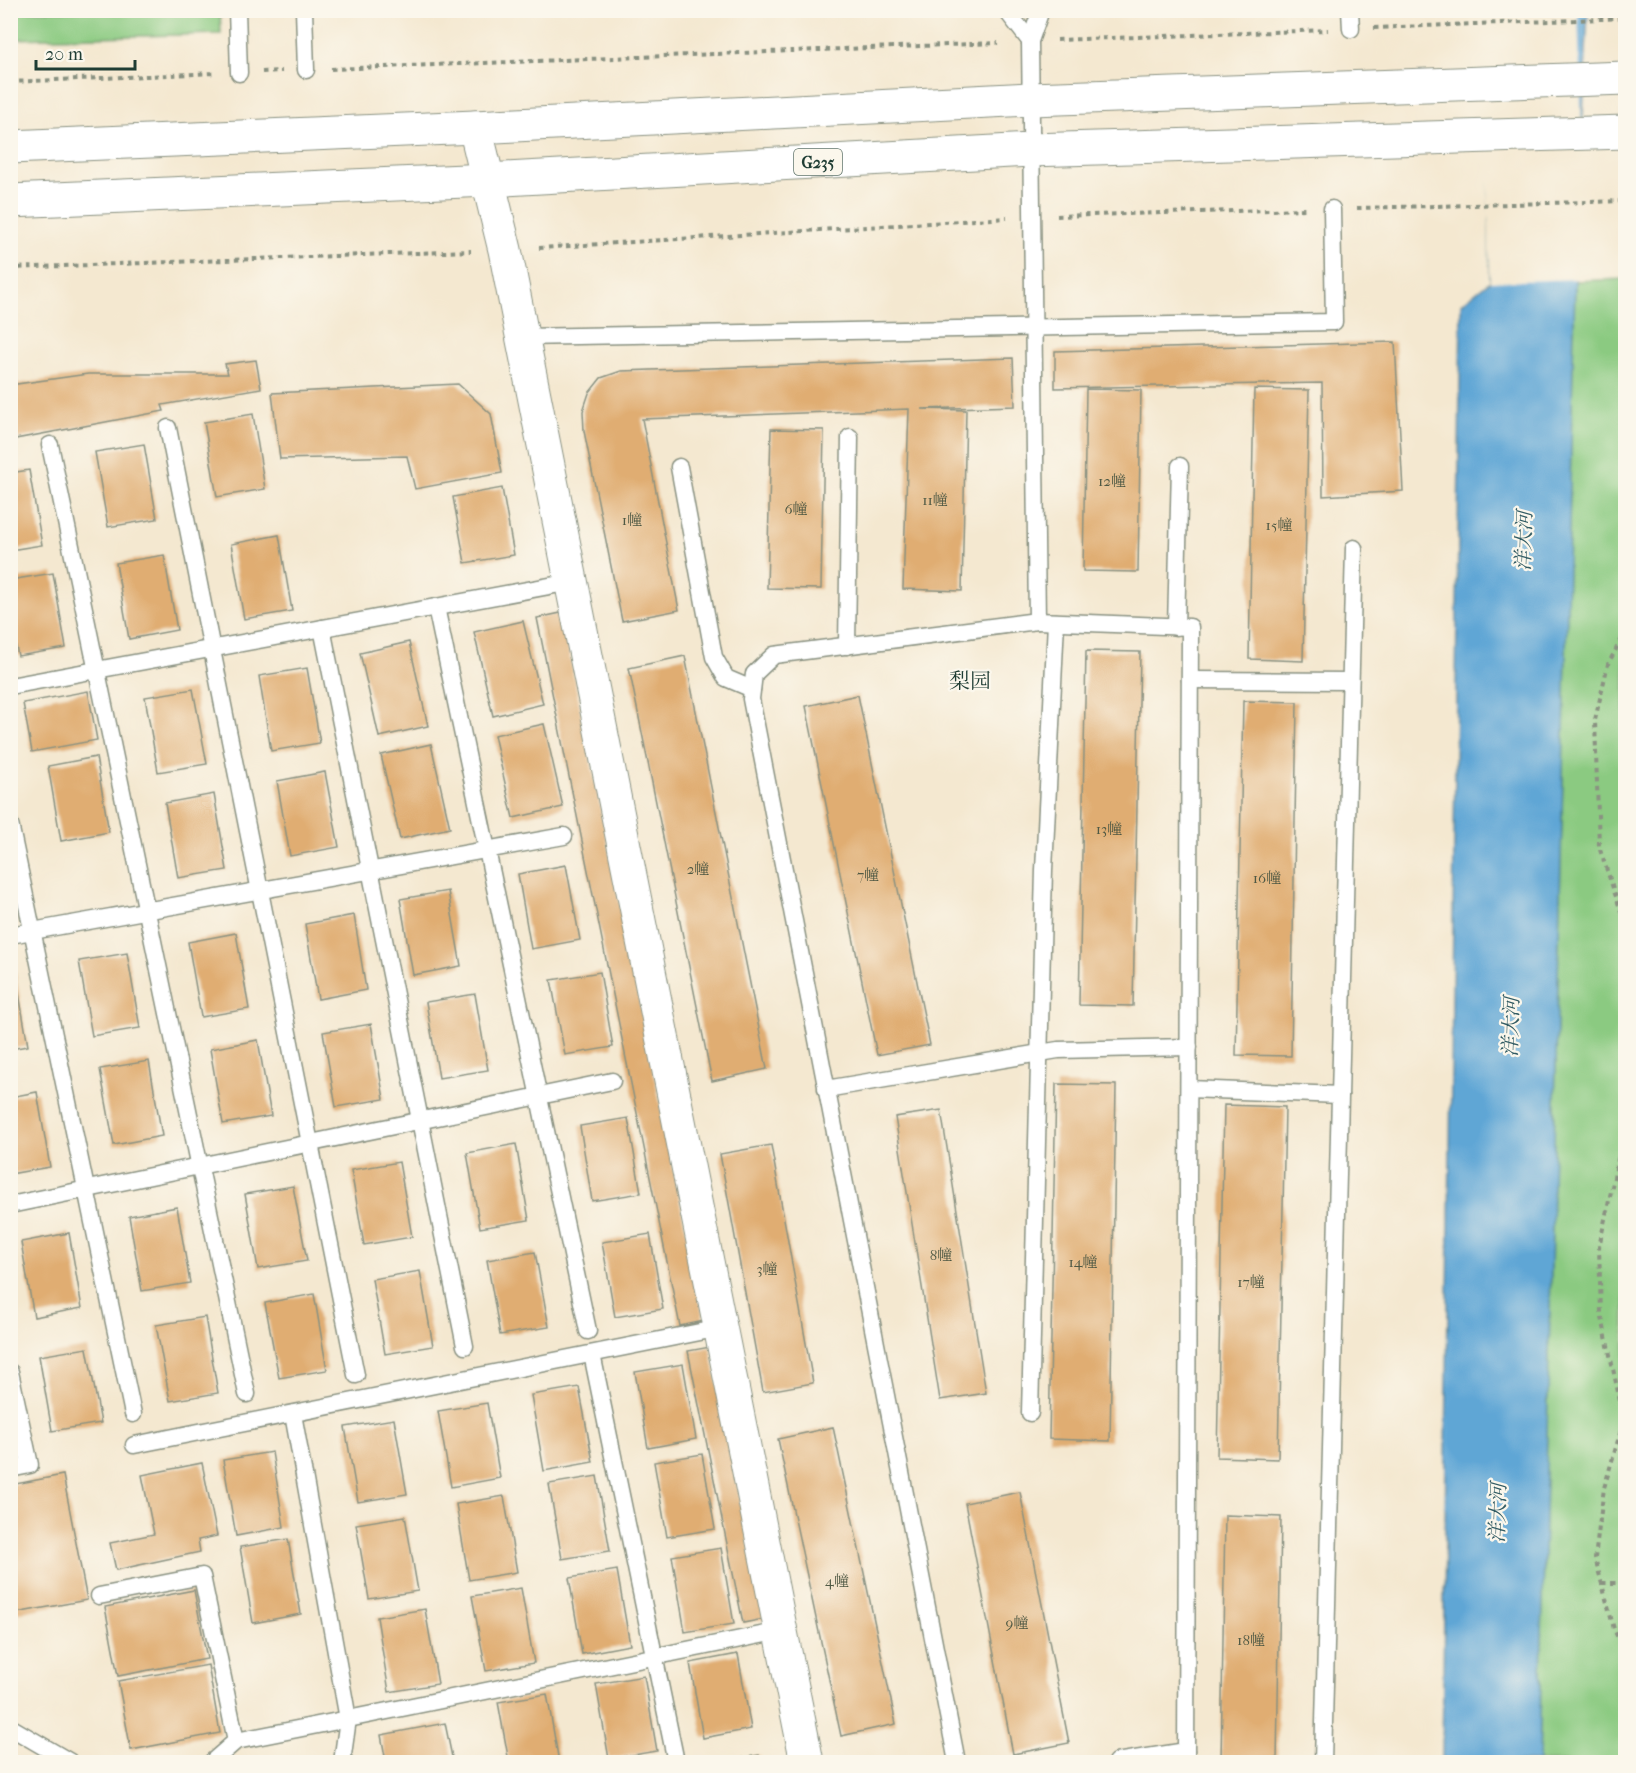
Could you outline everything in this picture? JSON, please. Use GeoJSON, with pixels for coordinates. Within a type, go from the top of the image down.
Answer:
{"type":"FeatureCollection","features":[{"type":"Feature","properties":{"kind":"main road"},"geometry":{"type":"LineString","coordinates":[[10,147],[476,128],[1030,99],[1626,78]]}},
{"type":"Feature","properties":{"kind":"main road"},"geometry":{"type":"LineString","coordinates":[[476,128],[505,250],[807,1762]]}},
{"type":"Feature","properties":{"kind":"main road","name":"G235"},"geometry":{"type":"LineString","coordinates":[[10,201],[488,180],[1030,150],[1626,132]]}},
{"type":"Feature","properties":{"kind":"lane"},"geometry":{"type":"LineString","coordinates":[[237,10],[239,73]]}},
{"type":"Feature","properties":{"kind":"lane"},"geometry":{"type":"LineString","coordinates":[[304,10],[306,70]]}},
{"type":"Feature","properties":{"kind":"lane"},"geometry":{"type":"LineString","coordinates":[[1006,10],[1030,41]]}},
{"type":"Feature","properties":{"kind":"lane"},"geometry":{"type":"LineString","coordinates":[[1037,621],[1030,41],[1041,10]]}},
{"type":"Feature","properties":{"kind":"lane"},"geometry":{"type":"LineString","coordinates":[[1350,10],[1351,29]]}},
{"type":"Feature","properties":{"kind":"lane"},"geometry":{"type":"LineString","coordinates":[[522,337],[1334,322],[1332,209]]}},
{"type":"Feature","properties":{"kind":"lane"},"geometry":{"type":"LineString","coordinates":[[168,428],[356,1376]]}},
{"type":"Feature","properties":{"kind":"lane"},"geometry":{"type":"LineString","coordinates":[[847,646],[850,436]]}},
{"type":"Feature","properties":{"kind":"lane"},"geometry":{"type":"LineString","coordinates":[[50,445],[247,1394]]}},
{"type":"Feature","properties":{"kind":"lane"},"geometry":{"type":"LineString","coordinates":[[1176,627],[1180,466]]}},
{"type":"Feature","properties":{"kind":"lane"},"geometry":{"type":"LineString","coordinates":[[679,467],[714,657],[726,678],[752,689]]}},
{"type":"Feature","properties":{"kind":"lane"},"geometry":{"type":"LineString","coordinates":[[1323,1762],[1354,548]]}},
{"type":"Feature","properties":{"kind":"lane"},"geometry":{"type":"LineString","coordinates":[[10,686],[571,582]]}},
{"type":"Feature","properties":{"kind":"lane"},"geometry":{"type":"LineString","coordinates":[[436,607],[588,1331]]}},
{"type":"Feature","properties":{"kind":"lane"},"geometry":{"type":"LineString","coordinates":[[957,1762],[751,699],[754,674],[774,655],[1037,621],[1190,627],[1186,1757],[1116,1762]]}},
{"type":"Feature","properties":{"kind":"lane"},"geometry":{"type":"LineString","coordinates":[[1030,1413],[1044,870],[1056,622]]}},
{"type":"Feature","properties":{"kind":"lane"},"geometry":{"type":"LineString","coordinates":[[322,628],[465,1346]]}},
{"type":"Feature","properties":{"kind":"lane"},"geometry":{"type":"LineString","coordinates":[[1190,680],[1350,681]]}},
{"type":"Feature","properties":{"kind":"lane"},"geometry":{"type":"LineString","coordinates":[[10,824],[133,1414]]}},
{"type":"Feature","properties":{"kind":"lane"},"geometry":{"type":"LineString","coordinates":[[10,935],[564,836]]}},
{"type":"Feature","properties":{"kind":"lane"},"geometry":{"type":"LineString","coordinates":[[826,1089],[1058,1050],[1189,1047]]}},
{"type":"Feature","properties":{"kind":"lane"},"geometry":{"type":"LineString","coordinates":[[10,1205],[612,1081]]}},
{"type":"Feature","properties":{"kind":"lane"},"geometry":{"type":"LineString","coordinates":[[1189,1089],[1340,1095]]}},
{"type":"Feature","properties":{"kind":"lane"},"geometry":{"type":"LineString","coordinates":[[134,1445],[720,1328]]}},
{"type":"Feature","properties":{"kind":"lane"},"geometry":{"type":"LineString","coordinates":[[592,1354],[676,1762]]}},
{"type":"Feature","properties":{"kind":"lane"},"geometry":{"type":"LineString","coordinates":[[10,1372],[30,1465],[10,1469]]}},
{"type":"Feature","properties":{"kind":"lane"},"geometry":{"type":"LineString","coordinates":[[293,1414],[348,1719],[342,1762]]}},
{"type":"Feature","properties":{"kind":"lane"},"geometry":{"type":"LineString","coordinates":[[99,1596],[202,1576],[236,1741]]}},
{"type":"Feature","properties":{"kind":"lane"},"geometry":{"type":"LineString","coordinates":[[212,1762],[236,1741],[780,1631]]}},
{"type":"Feature","properties":{"kind":"lane"},"geometry":{"type":"LineString","coordinates":[[10,1728],[70,1762]]}},
{"type":"Feature","properties":{"kind":"path"},"geometry":{"type":"LineString","coordinates":[[10,81],[1626,18]]}},
{"type":"Feature","properties":{"kind":"path"},"geometry":{"type":"LineString","coordinates":[[10,267],[505,250],[1031,217],[1626,201]]}},
{"type":"Feature","properties":{"kind":"path"},"geometry":{"type":"LineString","coordinates":[[1626,631],[1608,664],[1595,720],[1599,847],[1626,926]]}},
{"type":"Feature","properties":{"kind":"path"},"geometry":{"type":"LineString","coordinates":[[1626,1122],[1599,1247],[1601,1314],[1624,1420],[1604,1488],[1595,1558],[1614,1629],[1626,1657]]}},
{"type":"Feature","properties":{"kind":"path"},"geometry":{"type":"LineString","coordinates":[[1617,1157],[1626,1157]]}},
{"type":"Feature","properties":{"kind":"path"},"geometry":{"type":"LineString","coordinates":[[1602,1583],[1626,1582]]}},
{"type":"Feature","properties":{"kind":"green space"},"geometry":{"type":"Polygon","coordinates":[[[10,11],[220,11],[221,34],[11,39],[10,11]]]}},
{"type":"Feature","properties":{"kind":"green space"},"geometry":{"type":"Polygon","coordinates":[[[1625,279],[1625,1762],[1539,1762],[1575,281],[1625,279]]]}},
{"type":"Feature","properties":{"kind":"water","name":"洋大河"},"geometry":{"type":"Polygon","coordinates":[[[1485,11],[1588,11],[1575,281],[1539,1762],[1442,1762],[1461,304],[1490,281],[1485,11]]]}},
{"type":"Feature","properties":{"kind":"pier"},"geometry":{"type":"Polygon","coordinates":[[[1482,10],[1578,11],[1583,166],[1578,279],[1490,282],[1482,10]]]}},
{"type":"Feature","properties":{"kind":"building"},"geometry":{"type":"Polygon","coordinates":[[[1395,342],[1403,491],[1323,496],[1322,383],[1055,388],[1055,351],[1395,342]]]}},
{"type":"Feature","properties":{"kind":"building"},"geometry":{"type":"Polygon","coordinates":[[[1013,358],[1015,406],[921,409],[966,410],[962,591],[903,589],[909,409],[642,419],[679,610],[622,621],[584,431],[583,411],[589,393],[601,378],[621,371],[1013,358]]]}},
{"type":"Feature","properties":{"kind":"building"},"geometry":{"type":"Polygon","coordinates":[[[256,360],[261,388],[162,405],[164,411],[10,440],[10,385],[88,374],[228,374],[225,364],[256,360]]]}},
{"type":"Feature","properties":{"kind":"building"},"geometry":{"type":"Polygon","coordinates":[[[458,384],[491,414],[502,473],[415,489],[407,456],[280,459],[272,393],[458,384]]]}},
{"type":"Feature","properties":{"kind":"building"},"geometry":{"type":"Polygon","coordinates":[[[1086,389],[1141,390],[1138,572],[1083,571],[1086,389]]]}},
{"type":"Feature","properties":{"kind":"building"},"geometry":{"type":"Polygon","coordinates":[[[1254,389],[1309,390],[1303,661],[1249,659],[1254,389]]]}},
{"type":"Feature","properties":{"kind":"building"},"geometry":{"type":"Polygon","coordinates":[[[253,414],[265,489],[217,497],[204,422],[253,414]]]}},
{"type":"Feature","properties":{"kind":"building"},"geometry":{"type":"Polygon","coordinates":[[[771,429],[824,430],[821,589],[767,588],[771,429]]]}},
{"type":"Feature","properties":{"kind":"building"},"geometry":{"type":"Polygon","coordinates":[[[144,444],[157,519],[108,527],[95,452],[144,444]]]}},
{"type":"Feature","properties":{"kind":"building"},"geometry":{"type":"Polygon","coordinates":[[[29,470],[42,545],[10,550],[10,473],[29,470]]]}},
{"type":"Feature","properties":{"kind":"building"},"geometry":{"type":"Polygon","coordinates":[[[502,488],[514,555],[465,563],[453,497],[502,488]]]}},
{"type":"Feature","properties":{"kind":"building"},"geometry":{"type":"Polygon","coordinates":[[[279,535],[292,611],[244,619],[231,544],[279,535]]]}},
{"type":"Feature","properties":{"kind":"building"},"geometry":{"type":"Polygon","coordinates":[[[164,555],[177,630],[129,639],[116,563],[164,555]]]}},
{"type":"Feature","properties":{"kind":"building"},"geometry":{"type":"Polygon","coordinates":[[[53,573],[66,648],[18,656],[10,616],[10,580],[53,573]]]}},
{"type":"Feature","properties":{"kind":"building"},"geometry":{"type":"Polygon","coordinates":[[[561,613],[704,1321],[680,1326],[537,618],[561,613]]]}},
{"type":"Feature","properties":{"kind":"building"},"geometry":{"type":"Polygon","coordinates":[[[523,621],[543,704],[493,716],[474,632],[523,621]]]}},
{"type":"Feature","properties":{"kind":"building"},"geometry":{"type":"Polygon","coordinates":[[[409,642],[428,726],[379,737],[360,653],[409,642]]]}},
{"type":"Feature","properties":{"kind":"building"},"geometry":{"type":"Polygon","coordinates":[[[1086,651],[1140,652],[1133,1006],[1079,1005],[1086,651]]]}},
{"type":"Feature","properties":{"kind":"building"},"geometry":{"type":"Polygon","coordinates":[[[685,656],[767,1069],[712,1081],[629,668],[685,656]]]}},
{"type":"Feature","properties":{"kind":"building"},"geometry":{"type":"Polygon","coordinates":[[[307,668],[320,743],[271,751],[259,676],[307,668]]]}},
{"type":"Feature","properties":{"kind":"building"},"geometry":{"type":"Polygon","coordinates":[[[193,689],[207,764],[158,772],[145,697],[193,689]]]}},
{"type":"Feature","properties":{"kind":"building"},"geometry":{"type":"Polygon","coordinates":[[[88,691],[97,740],[32,752],[23,703],[88,691]]]}},
{"type":"Feature","properties":{"kind":"building"},"geometry":{"type":"Polygon","coordinates":[[[858,695],[930,1045],[877,1055],[806,706],[858,695]]]}},
{"type":"Feature","properties":{"kind":"building"},"geometry":{"type":"Polygon","coordinates":[[[1243,701],[1297,702],[1291,1056],[1236,1055],[1243,701]]]}},
{"type":"Feature","properties":{"kind":"building"},"geometry":{"type":"Polygon","coordinates":[[[544,724],[563,807],[513,818],[494,735],[544,724]]]}},
{"type":"Feature","properties":{"kind":"building"},"geometry":{"type":"Polygon","coordinates":[[[431,744],[450,828],[400,839],[381,755],[431,744]]]}},
{"type":"Feature","properties":{"kind":"building"},"geometry":{"type":"Polygon","coordinates":[[[96,757],[109,832],[61,841],[48,766],[96,757]]]}},
{"type":"Feature","properties":{"kind":"building"},"geometry":{"type":"Polygon","coordinates":[[[325,772],[339,847],[290,856],[277,781],[325,772]]]}},
{"type":"Feature","properties":{"kind":"building"},"geometry":{"type":"Polygon","coordinates":[[[214,794],[227,870],[178,878],[165,803],[214,794]]]}},
{"type":"Feature","properties":{"kind":"building"},"geometry":{"type":"Polygon","coordinates":[[[566,865],[580,940],[531,949],[518,874],[566,865]]]}},
{"type":"Feature","properties":{"kind":"building"},"geometry":{"type":"Polygon","coordinates":[[[448,891],[461,966],[413,975],[400,899],[448,891]]]}},
{"type":"Feature","properties":{"kind":"building"},"geometry":{"type":"Polygon","coordinates":[[[354,915],[366,990],[318,999],[305,924],[354,915]]]}},
{"type":"Feature","properties":{"kind":"building"},"geometry":{"type":"Polygon","coordinates":[[[236,933],[249,1009],[201,1017],[188,942],[236,933]]]}},
{"type":"Feature","properties":{"kind":"building"},"geometry":{"type":"Polygon","coordinates":[[[127,953],[140,1028],[92,1036],[79,961],[127,953]]]}},
{"type":"Feature","properties":{"kind":"building"},"geometry":{"type":"Polygon","coordinates":[[[15,970],[28,1046],[10,1049],[10,971],[15,970]]]}},
{"type":"Feature","properties":{"kind":"building"},"geometry":{"type":"Polygon","coordinates":[[[600,972],[613,1047],[565,1055],[551,980],[600,972]]]}},
{"type":"Feature","properties":{"kind":"building"},"geometry":{"type":"Polygon","coordinates":[[[475,994],[488,1070],[439,1078],[426,1002],[475,994]]]}},
{"type":"Feature","properties":{"kind":"building"},"geometry":{"type":"Polygon","coordinates":[[[371,1024],[384,1099],[336,1107],[323,1032],[371,1024]]]}},
{"type":"Feature","properties":{"kind":"building"},"geometry":{"type":"Polygon","coordinates":[[[258,1040],[271,1116],[223,1124],[210,1049],[258,1040]]]}},
{"type":"Feature","properties":{"kind":"building"},"geometry":{"type":"Polygon","coordinates":[[[149,1061],[162,1136],[114,1145],[100,1069],[149,1061]]]}},
{"type":"Feature","properties":{"kind":"building"},"geometry":{"type":"Polygon","coordinates":[[[1056,1084],[1116,1085],[1110,1441],[1049,1439],[1056,1084]]]}},
{"type":"Feature","properties":{"kind":"building"},"geometry":{"type":"Polygon","coordinates":[[[37,1092],[50,1167],[10,1174],[10,1097],[37,1092]]]}},
{"type":"Feature","properties":{"kind":"building"},"geometry":{"type":"Polygon","coordinates":[[[1224,1105],[1285,1107],[1278,1459],[1217,1457],[1224,1105]]]}},
{"type":"Feature","properties":{"kind":"building"},"geometry":{"type":"Polygon","coordinates":[[[941,1110],[986,1393],[940,1400],[895,1117],[941,1110]]]}},
{"type":"Feature","properties":{"kind":"building"},"geometry":{"type":"Polygon","coordinates":[[[628,1118],[641,1193],[592,1201],[580,1126],[628,1118]]]}},
{"type":"Feature","properties":{"kind":"building"},"geometry":{"type":"Polygon","coordinates":[[[516,1144],[529,1220],[480,1228],[467,1153],[516,1144]]]}},
{"type":"Feature","properties":{"kind":"building"},"geometry":{"type":"Polygon","coordinates":[[[771,1145],[813,1383],[763,1392],[720,1154],[771,1145]]]}},
{"type":"Feature","properties":{"kind":"building"},"geometry":{"type":"Polygon","coordinates":[[[399,1162],[412,1237],[364,1245],[351,1170],[399,1162]]]}},
{"type":"Feature","properties":{"kind":"building"},"geometry":{"type":"Polygon","coordinates":[[[293,1186],[307,1261],[258,1269],[245,1194],[293,1186]]]}},
{"type":"Feature","properties":{"kind":"building"},"geometry":{"type":"Polygon","coordinates":[[[177,1207],[190,1283],[142,1291],[129,1216],[177,1207]]]}},
{"type":"Feature","properties":{"kind":"building"},"geometry":{"type":"Polygon","coordinates":[[[69,1233],[82,1308],[34,1317],[21,1242],[69,1233]]]}},
{"type":"Feature","properties":{"kind":"building"},"geometry":{"type":"Polygon","coordinates":[[[650,1234],[663,1309],[615,1317],[602,1242],[650,1234]]]}},
{"type":"Feature","properties":{"kind":"building"},"geometry":{"type":"Polygon","coordinates":[[[535,1252],[549,1327],[500,1335],[487,1260],[535,1252]]]}},
{"type":"Feature","properties":{"kind":"building"},"geometry":{"type":"Polygon","coordinates":[[[420,1271],[433,1346],[385,1354],[372,1279],[420,1271]]]}},
{"type":"Feature","properties":{"kind":"building"},"geometry":{"type":"Polygon","coordinates":[[[314,1294],[327,1370],[279,1378],[265,1303],[314,1294]]]}},
{"type":"Feature","properties":{"kind":"building"},"geometry":{"type":"Polygon","coordinates":[[[205,1317],[218,1393],[170,1401],[156,1325],[205,1317]]]}},
{"type":"Feature","properties":{"kind":"building"},"geometry":{"type":"Polygon","coordinates":[[[710,1347],[764,1619],[743,1623],[688,1351],[710,1347]]]}},
{"type":"Feature","properties":{"kind":"building"},"geometry":{"type":"Polygon","coordinates":[[[87,1348],[101,1423],[52,1431],[39,1356],[87,1348]]]}},
{"type":"Feature","properties":{"kind":"building"},"geometry":{"type":"Polygon","coordinates":[[[683,1364],[696,1439],[648,1448],[635,1372],[683,1364]]]}},
{"type":"Feature","properties":{"kind":"building"},"geometry":{"type":"Polygon","coordinates":[[[579,1387],[593,1462],[544,1471],[531,1395],[579,1387]]]}},
{"type":"Feature","properties":{"kind":"building"},"geometry":{"type":"Polygon","coordinates":[[[487,1403],[500,1478],[451,1487],[438,1411],[487,1403]]]}},
{"type":"Feature","properties":{"kind":"building"},"geometry":{"type":"Polygon","coordinates":[[[394,1419],[407,1494],[358,1502],[345,1427],[394,1419]]]}},
{"type":"Feature","properties":{"kind":"building"},"geometry":{"type":"Polygon","coordinates":[[[833,1427],[896,1724],[841,1736],[778,1439],[833,1427]]]}},
{"type":"Feature","properties":{"kind":"building"},"geometry":{"type":"Polygon","coordinates":[[[272,1452],[284,1527],[236,1536],[223,1460],[272,1452]]]}},
{"type":"Feature","properties":{"kind":"building"},"geometry":{"type":"Polygon","coordinates":[[[702,1454],[715,1529],[667,1537],[654,1462],[702,1454]]]}},
{"type":"Feature","properties":{"kind":"building"},"geometry":{"type":"Polygon","coordinates":[[[202,1463],[217,1536],[198,1540],[200,1552],[116,1570],[110,1543],[154,1534],[142,1475],[202,1463]]]}},
{"type":"Feature","properties":{"kind":"building"},"geometry":{"type":"Polygon","coordinates":[[[63,1475],[87,1600],[10,1614],[10,1485],[63,1475]]]}},
{"type":"Feature","properties":{"kind":"building"},"geometry":{"type":"Polygon","coordinates":[[[597,1476],[610,1551],[562,1559],[549,1484],[597,1476]]]}},
{"type":"Feature","properties":{"kind":"building"},"geometry":{"type":"Polygon","coordinates":[[[1020,1492],[1069,1743],[1013,1754],[965,1503],[1020,1492]]]}},
{"type":"Feature","properties":{"kind":"building"},"geometry":{"type":"Polygon","coordinates":[[[504,1496],[517,1572],[469,1580],[456,1504],[504,1496]]]}},
{"type":"Feature","properties":{"kind":"building"},"geometry":{"type":"Polygon","coordinates":[[[1225,1515],[1281,1517],[1277,1762],[1221,1762],[1225,1515]]]}},
{"type":"Feature","properties":{"kind":"building"},"geometry":{"type":"Polygon","coordinates":[[[405,1516],[418,1591],[369,1599],[356,1524],[405,1516]]]}},
{"type":"Feature","properties":{"kind":"building"},"geometry":{"type":"Polygon","coordinates":[[[288,1539],[301,1614],[253,1623],[240,1547],[288,1539]]]}},
{"type":"Feature","properties":{"kind":"building"},"geometry":{"type":"Polygon","coordinates":[[[721,1548],[734,1624],[685,1632],[672,1556],[721,1548]]]}},
{"type":"Feature","properties":{"kind":"building"},"geometry":{"type":"Polygon","coordinates":[[[617,1570],[630,1645],[582,1654],[569,1578],[617,1570]]]}},
{"type":"Feature","properties":{"kind":"building"},"geometry":{"type":"Polygon","coordinates":[[[521,1588],[534,1663],[486,1671],[472,1596],[521,1588]]]}},
{"type":"Feature","properties":{"kind":"building"},"geometry":{"type":"Polygon","coordinates":[[[194,1590],[207,1659],[118,1676],[105,1607],[194,1590]]]}},
{"type":"Feature","properties":{"kind":"building"},"geometry":{"type":"Polygon","coordinates":[[[425,1609],[438,1684],[389,1692],[377,1617],[425,1609]]]}},
{"type":"Feature","properties":{"kind":"building"},"geometry":{"type":"Polygon","coordinates":[[[738,1654],[751,1729],[703,1738],[690,1663],[738,1654]]]}},
{"type":"Feature","properties":{"kind":"building"},"geometry":{"type":"Polygon","coordinates":[[[208,1665],[220,1733],[131,1750],[118,1681],[208,1665]]]}},
{"type":"Feature","properties":{"kind":"building"},"geometry":{"type":"Polygon","coordinates":[[[644,1676],[657,1751],[609,1759],[596,1684],[644,1676]]]}},
{"type":"Feature","properties":{"kind":"building"},"geometry":{"type":"Polygon","coordinates":[[[547,1694],[559,1762],[509,1762],[498,1702],[547,1694]]]}},
{"type":"Feature","properties":{"kind":"building"},"geometry":{"type":"Polygon","coordinates":[[[445,1723],[453,1762],[386,1762],[381,1735],[445,1723]]]}},
{"type":"Feature","properties":{"kind":"building"},"geometry":{"type":"Polygon","coordinates":[[[759,1755],[760,1762],[722,1762],[722,1761],[759,1755]]]}},
{"type":"Feature","properties":{"kind":"district","name":"梨园"},"geometry":{"type":"Point","coordinates":[970,681]}}]}
